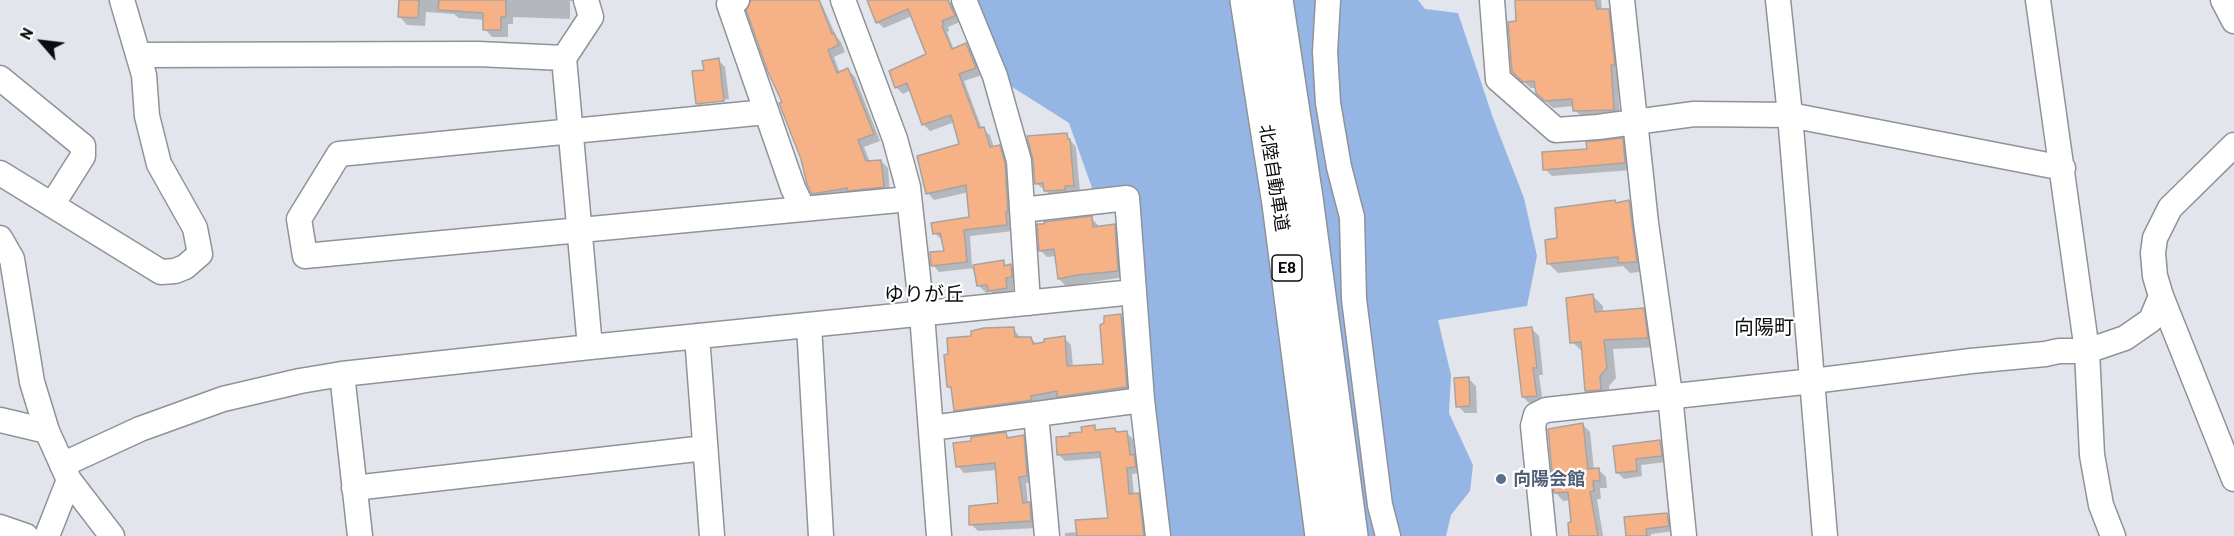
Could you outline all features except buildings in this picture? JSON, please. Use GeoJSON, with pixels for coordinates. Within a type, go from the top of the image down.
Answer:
{"type":"FeatureCollection","features":[{"type":"Feature","properties":{"kind":"highway","name":"北陸自動車道"},"geometry":{"type":"LineString","coordinates":[[1247,0],[1281,216],[1322,536]]}},
{"type":"Feature","properties":{"kind":"highway","name":"北陸自動車道"},"geometry":{"type":"LineString","coordinates":[[1276,0],[1306,198],[1350,536]]}},
{"type":"Feature","properties":{"kind":"street"},"geometry":{"type":"LineString","coordinates":[[0,173],[161,272],[175,271],[185,267],[200,254],[195,228],[159,164],[147,116],[144,75],[122,0]]}},
{"type":"Feature","properties":{"kind":"street"},"geometry":{"type":"LineString","coordinates":[[586,0],[591,17],[564,58],[590,346]]}},
{"type":"Feature","properties":{"kind":"street"},"geometry":{"type":"LineString","coordinates":[[737,0],[729,4],[793,188],[803,209]]}},
{"type":"Feature","properties":{"kind":"street"},"geometry":{"type":"LineString","coordinates":[[843,0],[896,139],[908,187],[922,314],[939,536]]}},
{"type":"Feature","properties":{"kind":"street"},"geometry":{"type":"LineString","coordinates":[[964,0],[995,76],[1019,161],[1028,303]]}},
{"type":"Feature","properties":{"kind":"street"},"geometry":{"type":"LineString","coordinates":[[1328,0],[1325,52],[1328,103],[1339,166],[1352,217],[1354,298],[1380,505],[1388,536]]}},
{"type":"Feature","properties":{"kind":"street"},"geometry":{"type":"LineString","coordinates":[[1492,0],[1498,79],[1556,130],[1598,127],[1694,114],[1790,115],[2063,168]]}},
{"type":"Feature","properties":{"kind":"street"},"geometry":{"type":"LineString","coordinates":[[1622,0],[1646,223],[1670,395],[1684,536]]}},
{"type":"Feature","properties":{"kind":"street"},"geometry":{"type":"LineString","coordinates":[[1778,0],[1790,115],[1825,536]]}},
{"type":"Feature","properties":{"kind":"street"},"geometry":{"type":"LineString","coordinates":[[2038,0],[2087,351],[2092,455],[2101,505],[2113,536]]}},
{"type":"Feature","properties":{"kind":"street"},"geometry":{"type":"LineString","coordinates":[[2223,0],[2234,21]]}},
{"type":"Feature","properties":{"kind":"street"},"geometry":{"type":"LineString","coordinates":[[139,55],[478,54],[564,58]]}},
{"type":"Feature","properties":{"kind":"street"},"geometry":{"type":"LineString","coordinates":[[0,78],[83,146],[83,156],[52,205]]}},
{"type":"Feature","properties":{"kind":"street"},"geometry":{"type":"LineString","coordinates":[[766,112],[339,154],[299,219],[305,256],[909,200]]}},
{"type":"Feature","properties":{"kind":"street"},"geometry":{"type":"LineString","coordinates":[[2234,145],[2170,208],[2156,238],[2153,253],[2155,276],[2161,296],[2234,479]]}},
{"type":"Feature","properties":{"kind":"street"},"geometry":{"type":"LineString","coordinates":[[1022,210],[1127,198],[1143,400],[1158,536]]}},
{"type":"Feature","properties":{"kind":"street"},"geometry":{"type":"LineString","coordinates":[[0,238],[12,259],[32,382],[47,431],[66,472],[112,536]]}},
{"type":"Feature","properties":{"kind":"street"},"geometry":{"type":"LineString","coordinates":[[47,536],[66,472],[140,429],[223,399],[300,381],[342,374],[590,346],[1134,292]]}},
{"type":"Feature","properties":{"kind":"street"},"geometry":{"type":"LineString","coordinates":[[1544,536],[1533,426],[1536,415],[1546,410],[2059,351],[2087,351],[2125,338],[2151,320],[2161,296]]}},
{"type":"Feature","properties":{"kind":"street"},"geometry":{"type":"LineString","coordinates":[[809,325],[821,536]]}},
{"type":"Feature","properties":{"kind":"street"},"geometry":{"type":"LineString","coordinates":[[697,336],[712,536]]}},
{"type":"Feature","properties":{"kind":"street"},"geometry":{"type":"LineString","coordinates":[[342,374],[360,536]]}},
{"type":"Feature","properties":{"kind":"street"},"geometry":{"type":"LineString","coordinates":[[931,428],[1143,400]]}},
{"type":"Feature","properties":{"kind":"street"},"geometry":{"type":"LineString","coordinates":[[1036,414],[1047,536]]}},
{"type":"Feature","properties":{"kind":"street"},"geometry":{"type":"LineString","coordinates":[[0,420],[47,431]]}},
{"type":"Feature","properties":{"kind":"street"},"geometry":{"type":"LineString","coordinates":[[354,488],[705,448]]}},
{"type":"Feature","properties":{"kind":"street"},"geometry":{"type":"LineString","coordinates":[[0,526],[26,536]]}},
{"type":"Feature","properties":{"kind":"shaded area"},"geometry":{"type":"Polygon","coordinates":[[[964,0],[1418,0],[1425,9],[1458,13],[1493,118],[1524,198],[1537,256],[1527,306],[1438,320],[1451,375],[1449,413],[1473,465],[1470,491],[1451,515],[1446,536],[1158,536],[1127,198],[1097,202],[1069,123],[995,76],[964,0]]]}},
{"type":"Feature","properties":{"kind":"place","name":"向陽会館"},"geometry":{"type":"Point","coordinates":[1501,479]}},
{"type":"Feature","properties":{"kind":"district","name":"ゆりが丘"},"geometry":{"type":"Point","coordinates":[924,294]}},
{"type":"Feature","properties":{"kind":"district","name":"向陽町"},"geometry":{"type":"Point","coordinates":[1764,327]}}]}
